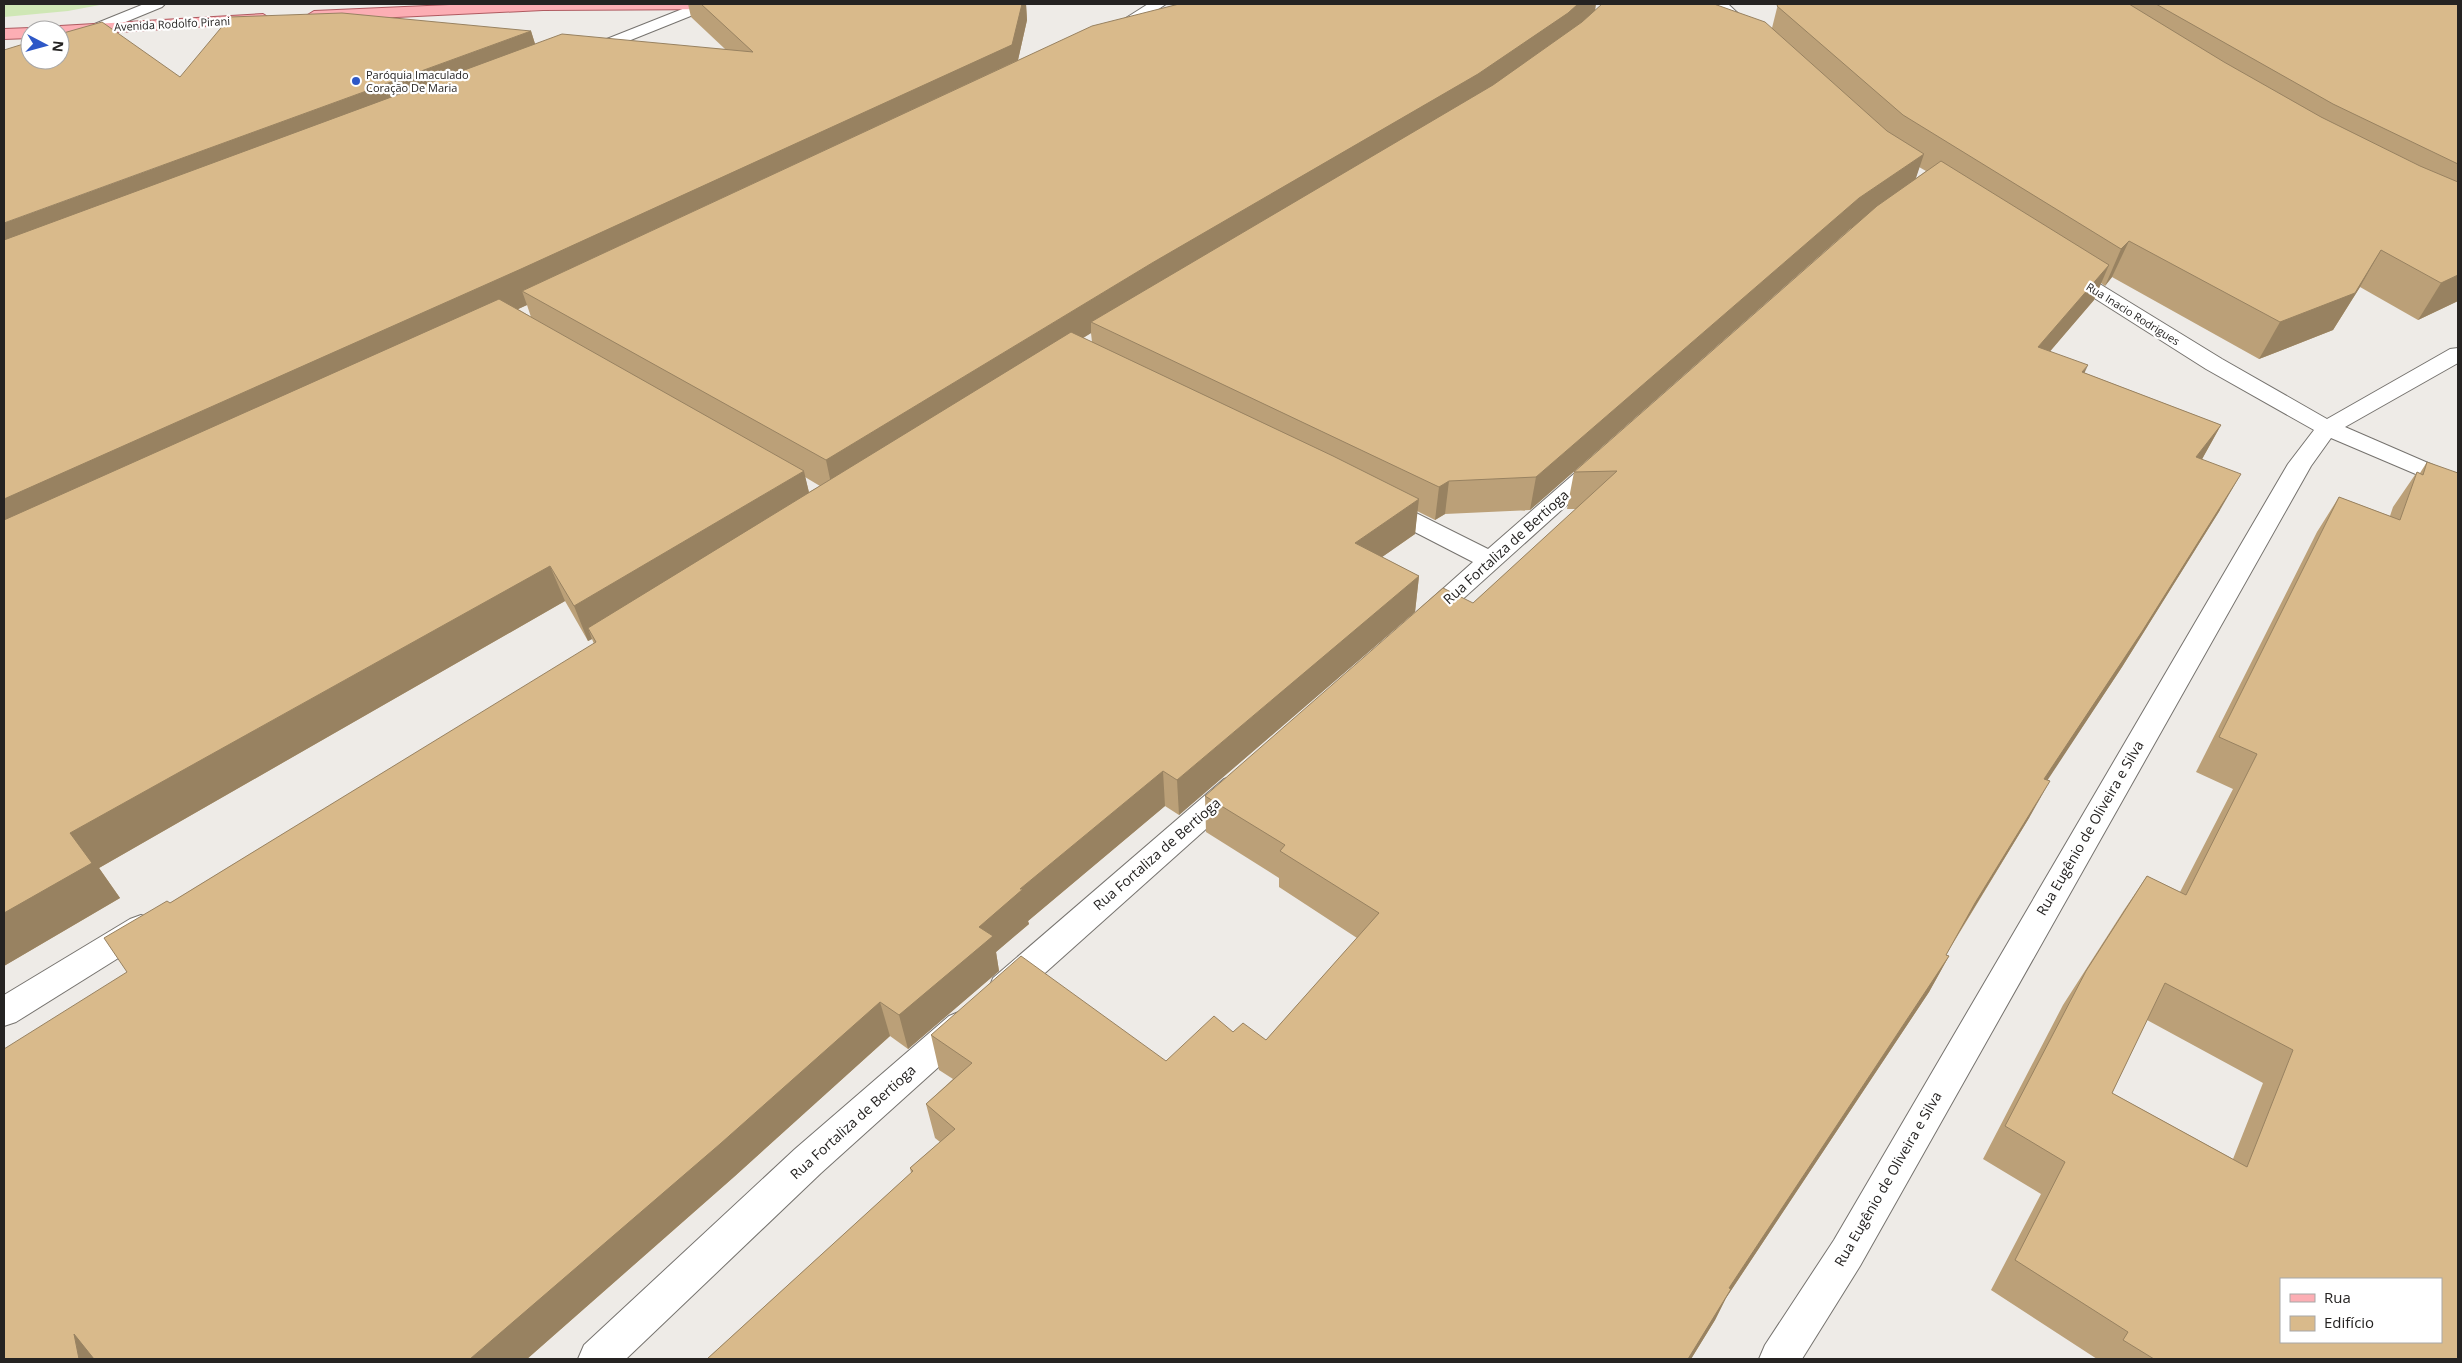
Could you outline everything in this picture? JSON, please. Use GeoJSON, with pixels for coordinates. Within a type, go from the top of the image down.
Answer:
{"type":"FeatureCollection","features":[{"type":"Feature","properties":{"kind":"main road"},"geometry":{"type":"LineString","coordinates":[[299,17],[533,5],[738,4]]}},
{"type":"Feature","properties":{"kind":"main road","name":"Avenida Rodolfo Pirani"},"geometry":{"type":"LineString","coordinates":[[70,30],[280,18]]}},
{"type":"Feature","properties":{"kind":"main road"},"geometry":{"type":"LineString","coordinates":[[4,34],[20,33]]}},
{"type":"Feature","properties":{"kind":"street"},"geometry":{"type":"LineString","coordinates":[[70,40],[157,4]]}},
{"type":"Feature","properties":{"kind":"street"},"geometry":{"type":"LineString","coordinates":[[569,58],[708,4]]}},
{"type":"Feature","properties":{"kind":"street"},"geometry":{"type":"LineString","coordinates":[[1093,46],[1158,4]]}},
{"type":"Feature","properties":{"kind":"street"},"geometry":{"type":"LineString","coordinates":[[1719,4],[1762,44]]}},
{"type":"Feature","properties":{"kind":"street","name":"Rua Inacio Rodrigues"},"geometry":{"type":"LineString","coordinates":[[2049,261],[2214,364],[2327,428],[2458,485]]}},
{"type":"Feature","properties":{"kind":"street","name":"Rua Eugênio de Oliveira e Silva"},"geometry":{"type":"LineString","coordinates":[[1779,1359],[1847,1252],[2300,464],[2327,428],[2458,354]]}},
{"type":"Feature","properties":{"kind":"street","name":"Rua Fortaliza de Bertioga"},"geometry":{"type":"LineString","coordinates":[[1406,636],[1616,450]]}},
{"type":"Feature","properties":{"kind":"street"},"geometry":{"type":"LineString","coordinates":[[1367,498],[1491,561]]}},
{"type":"Feature","properties":{"kind":"street","name":"Rua Fortaliza de Bertioga"},"geometry":{"type":"LineString","coordinates":[[598,1359],[808,1160],[1256,767]]}},
{"type":"Feature","properties":{"kind":"street"},"geometry":{"type":"LineString","coordinates":[[4,1012],[163,914]]}},
{"type":"Feature","properties":{"kind":"green space"},"geometry":{"type":"Polygon","coordinates":[[[4,4],[105,4],[68,11],[4,17],[4,4]]]}},
{"type":"Feature","properties":{"kind":"building"},"geometry":{"type":"Polygon","coordinates":[[[701,4],[1022,4],[1012,45],[521,269],[4,499],[4,240],[562,34],[753,52],[701,4]]]}},
{"type":"Feature","properties":{"kind":"building"},"geometry":{"type":"Polygon","coordinates":[[[1179,4],[1578,4],[1568,13],[1478,74],[1152,263],[826,460],[522,291],[1092,26],[1179,4]]]}},
{"type":"Feature","properties":{"kind":"building"},"geometry":{"type":"Polygon","coordinates":[[[1602,4],[1714,4],[1765,22],[1887,131],[1924,154],[1859,198],[1536,477],[1449,481],[1439,487],[1091,322],[1493,85],[1582,22],[1602,4]]]}},
{"type":"Feature","properties":{"kind":"building"},"geometry":{"type":"Polygon","coordinates":[[[1778,4],[2129,4],[2224,62],[2321,117],[2420,166],[2458,182],[2458,275],[2441,283],[2381,250],[2355,293],[2280,322],[2129,241],[2121,249],[1903,115],[1777,6],[1778,4]]]}},
{"type":"Feature","properties":{"kind":"building"},"geometry":{"type":"Polygon","coordinates":[[[2156,4],[2458,4],[2458,164],[2333,104],[2156,4]]]}},
{"type":"Feature","properties":{"kind":"building"},"geometry":{"type":"Polygon","coordinates":[[[342,13],[531,31],[4,223],[4,50],[20,45],[20,70],[70,70],[70,31],[102,22],[180,77],[230,17],[342,13]]]}},
{"type":"Feature","properties":{"kind":"building"},"geometry":{"type":"Polygon","coordinates":[[[1941,161],[2109,265],[2038,347],[2088,365],[2082,372],[2221,425],[2196,457],[2241,474],[2143,630],[2044,779],[2050,781],[1975,903],[1946,955],[1949,956],[1729,1288],[1731,1289],[1688,1359],[707,1359],[913,1171],[910,1168],[955,1129],[926,1104],[972,1063],[931,1035],[1021,956],[1166,1061],[1214,1016],[1233,1032],[1243,1023],[1266,1040],[1379,913],[1280,851],[1285,845],[1205,796],[1443,588],[1473,603],[1617,471],[1574,472],[1877,206],[1941,161]]]}},
{"type":"Feature","properties":{"kind":"building"},"geometry":{"type":"Polygon","coordinates":[[[499,299],[804,471],[574,606],[550,566],[70,833],[92,863],[4,913],[4,520],[499,299]]]}},
{"type":"Feature","properties":{"kind":"building"},"geometry":{"type":"Polygon","coordinates":[[[1071,332],[1333,456],[1419,499],[1355,543],[1419,576],[1177,780],[1163,771],[1020,889],[1023,889],[979,927],[993,936],[899,1015],[880,1002],[720,1144],[470,1359],[94,1359],[74,1334],[79,1359],[4,1359],[4,1049],[127,972],[104,938],[167,901],[170,903],[596,642],[588,628],[1071,332]]]}},
{"type":"Feature","properties":{"kind":"building"},"geometry":{"type":"Polygon","coordinates":[[[2427,462],[2458,473],[2458,1359],[2154,1359],[2123,1340],[2128,1332],[2015,1260],[2065,1162],[2005,1126],[2086,971],[2147,876],[2186,895],[2257,754],[2219,737],[2339,497],[2400,520],[2417,472],[2423,475],[2427,462]],[[2165,983],[2112,1093],[2247,1167],[2293,1050],[2165,983]]]}},
{"type":"Feature","properties":{"kind":"place","name":"Paróquia Imaculado Coração De Maria"},"geometry":{"type":"Point","coordinates":[356,81]}}]}
